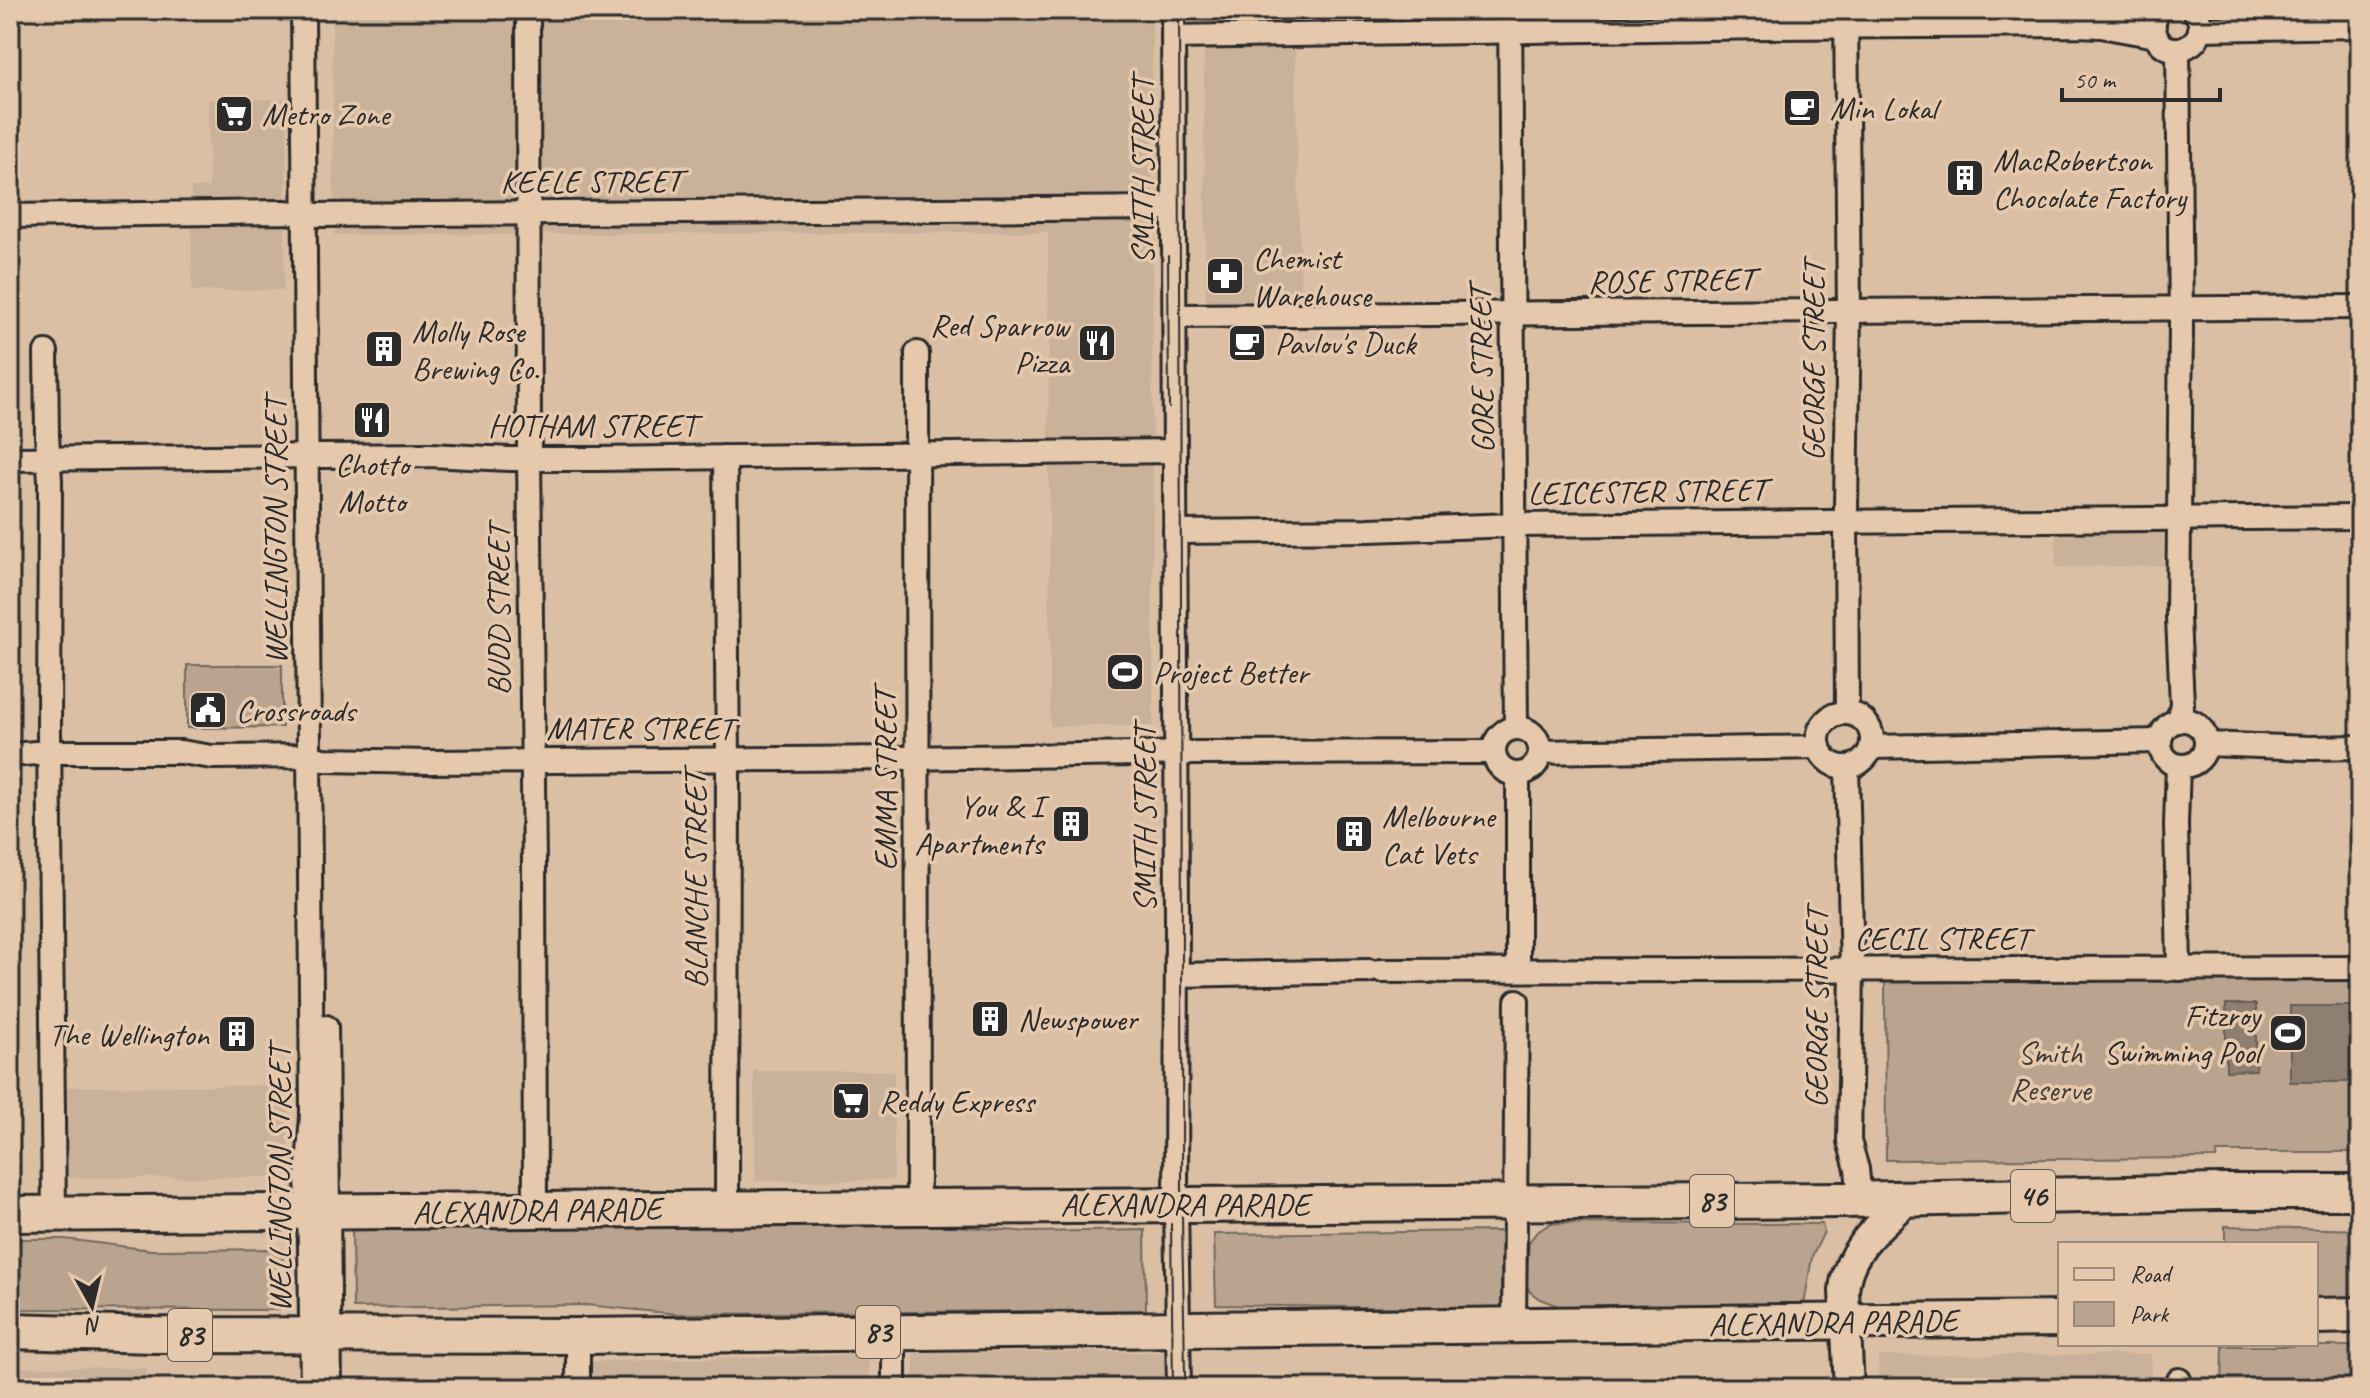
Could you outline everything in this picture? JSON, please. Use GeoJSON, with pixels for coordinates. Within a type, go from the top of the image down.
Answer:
{"type":"FeatureCollection","features":[{"type":"Feature","properties":{"kind":"highway","name":"ALEXANDRA PARADE"},"geometry":{"type":"LineString","coordinates":[[10,1214],[1860,1200],[2360,1192]]}},
{"type":"Feature","properties":{"kind":"highway"},"geometry":{"type":"LineString","coordinates":[[2318,1316],[2360,1315]]}},
{"type":"Feature","properties":{"kind":"highway","name":"ALEXANDRA PARADE"},"geometry":{"type":"LineString","coordinates":[[10,1331],[155,1335],[578,1336],[2058,1319]]}},
{"type":"Feature","properties":{"kind":"main road"},"geometry":{"type":"LineString","coordinates":[[1849,1388],[1845,1281],[1852,1260],[1872,1233],[1908,1199]]}},
{"type":"Feature","properties":{"kind":"main road","name":"ALEXANDRA PARADE"},"geometry":{"type":"LineString","coordinates":[[10,1341],[69,1332]]}},
{"type":"Feature","properties":{"kind":"street","name":"WELLINGTON STREET"},"geometry":{"type":"LineString","coordinates":[[303,10],[311,213]]}},
{"type":"Feature","properties":{"kind":"street","name":"WELLINGTON STREET"},"geometry":{"type":"LineString","coordinates":[[317,10],[311,213],[318,1212],[321,1336],[330,1388]]}},
{"type":"Feature","properties":{"kind":"street","name":"BUDD STREET"},"geometry":{"type":"LineString","coordinates":[[528,10],[535,1210]]}},
{"type":"Feature","properties":{"kind":"street","name":"SMITH STREET"},"geometry":{"type":"LineString","coordinates":[[1173,10],[1179,1388]]}},
{"type":"Feature","properties":{"kind":"street"},"geometry":{"type":"LineString","coordinates":[[2101,26],[2158,10]]}},
{"type":"Feature","properties":{"kind":"street"},"geometry":{"type":"LineString","coordinates":[[2158,10],[2154,22],[2156,36],[2165,46],[2178,49],[2191,45],[2197,20],[2360,26]]}},
{"type":"Feature","properties":{"kind":"street"},"geometry":{"type":"LineString","coordinates":[[1173,37],[1510,20],[1846,18],[2101,26],[2156,36]]}},
{"type":"Feature","properties":{"kind":"street","name":"GEORGE STREET"},"geometry":{"type":"LineString","coordinates":[[1846,18],[1849,310],[1847,712]]}},
{"type":"Feature","properties":{"kind":"street","name":"GORE STREET"},"geometry":{"type":"LineString","coordinates":[[1510,20],[1516,728]]}},
{"type":"Feature","properties":{"kind":"street"},"geometry":{"type":"LineString","coordinates":[[2178,49],[2181,307],[2178,618],[2182,704],[2178,721]]}},
{"type":"Feature","properties":{"kind":"street","name":"KEELE STREET"},"geometry":{"type":"LineString","coordinates":[[10,216],[1173,208]]}},
{"type":"Feature","properties":{"kind":"street","name":"ROSE STREET"},"geometry":{"type":"LineString","coordinates":[[1175,316],[2360,307]]}},
{"type":"Feature","properties":{"kind":"street"},"geometry":{"type":"LineString","coordinates":[[46,352],[54,1214]]}},
{"type":"Feature","properties":{"kind":"street","name":"EMMA STREET"},"geometry":{"type":"LineString","coordinates":[[917,353],[918,1206]]}},
{"type":"Feature","properties":{"kind":"street","name":"HOTHAM STREET"},"geometry":{"type":"LineString","coordinates":[[10,459],[430,455],[529,459],[1174,451]]}},
{"type":"Feature","properties":{"kind":"street","name":"BLANCHE STREET"},"geometry":{"type":"LineString","coordinates":[[725,457],[727,1208]]}},
{"type":"Feature","properties":{"kind":"street","name":"LEICESTER STREET"},"geometry":{"type":"LineString","coordinates":[[1175,532],[1515,525],[2360,517]]}},
{"type":"Feature","properties":{"kind":"street"},"geometry":{"type":"LineString","coordinates":[[1847,712],[1868,723],[1873,738],[1872,747],[1860,763],[1847,767],[1829,762],[1819,747],[1819,730],[1824,723],[1830,717],[1847,712]]}},
{"type":"Feature","properties":{"kind":"street"},"geometry":{"type":"LineString","coordinates":[[2186,720],[2200,727],[2206,744],[2198,761],[2178,766],[2166,760],[2160,741],[2166,728],[2186,720]]}},
{"type":"Feature","properties":{"kind":"street"},"geometry":{"type":"LineString","coordinates":[[1516,728],[1531,733],[1539,744],[1540,752],[1536,765],[1518,774],[1504,770],[1494,752],[1503,733],[1516,728]]}},
{"type":"Feature","properties":{"kind":"street"},"geometry":{"type":"LineString","coordinates":[[1872,747],[2160,741]]}},
{"type":"Feature","properties":{"kind":"street"},"geometry":{"type":"LineString","coordinates":[[2206,744],[2360,747]]}},
{"type":"Feature","properties":{"kind":"street"},"geometry":{"type":"LineString","coordinates":[[1540,752],[1819,747]]}},
{"type":"Feature","properties":{"kind":"street","name":"MATER STREET"},"geometry":{"type":"LineString","coordinates":[[10,755],[181,752],[212,757],[532,761],[1494,752]]}},
{"type":"Feature","properties":{"kind":"street"},"geometry":{"type":"LineString","coordinates":[[2178,766],[2179,969]]}},
{"type":"Feature","properties":{"kind":"street","name":"GEORGE STREET"},"geometry":{"type":"LineString","coordinates":[[1847,767],[1852,970],[1849,1141],[1857,1169],[1860,1200]]}},
{"type":"Feature","properties":{"kind":"street"},"geometry":{"type":"LineString","coordinates":[[1518,774],[1518,970]]}},
{"type":"Feature","properties":{"kind":"street","name":"CECIL STREET"},"geometry":{"type":"LineString","coordinates":[[1177,975],[1518,970],[2360,968]]}},
{"type":"Feature","properties":{"kind":"street"},"geometry":{"type":"LineString","coordinates":[[1514,1326],[1517,1001]]}},
{"type":"Feature","properties":{"kind":"street"},"geometry":{"type":"LineString","coordinates":[[894,1332],[894,1388]]}},
{"type":"Feature","properties":{"kind":"street","name":"WELLINGTON STREET"},"geometry":{"type":"LineString","coordinates":[[312,1388],[321,1336]]}},
{"type":"Feature","properties":{"kind":"street"},"geometry":{"type":"LineString","coordinates":[[578,1336],[578,1388]]}},
{"type":"Feature","properties":{"kind":"shaded area"},"geometry":{"type":"Polygon","coordinates":[[[332,10],[1152,10],[1153,726],[1050,726],[1048,232],[334,235],[332,10]]]}},
{"type":"Feature","properties":{"kind":"shaded area"},"geometry":{"type":"Polygon","coordinates":[[[1203,10],[1294,10],[1301,301],[1206,304],[1203,10]]]}},
{"type":"Feature","properties":{"kind":"shaded area"},"geometry":{"type":"Polygon","coordinates":[[[208,99],[288,99],[284,290],[192,291],[191,188],[209,187],[208,99]]]}},
{"type":"Feature","properties":{"kind":"shaded area"},"geometry":{"type":"Polygon","coordinates":[[[2163,523],[2163,566],[2056,567],[2056,524],[2163,523]]]}},
{"type":"Feature","properties":{"kind":"shaded area"},"geometry":{"type":"Polygon","coordinates":[[[2226,1004],[2256,1004],[2256,1070],[2226,1071],[2226,1004]]]}},
{"type":"Feature","properties":{"kind":"shaded area"},"geometry":{"type":"Polygon","coordinates":[[[2290,1006],[2360,1006],[2360,1082],[2290,1082],[2290,1006]]]}},
{"type":"Feature","properties":{"kind":"shaded area"},"geometry":{"type":"Polygon","coordinates":[[[754,1071],[894,1071],[894,1180],[755,1181],[754,1071]]]}},
{"type":"Feature","properties":{"kind":"shaded area"},"geometry":{"type":"Polygon","coordinates":[[[289,1085],[289,1177],[66,1178],[65,1087],[289,1085]]]}},
{"type":"Feature","properties":{"kind":"shaded area"},"geometry":{"type":"Polygon","coordinates":[[[1164,1352],[1164,1388],[914,1388],[914,1353],[1164,1352]]]}},
{"type":"Feature","properties":{"kind":"shaded area"},"geometry":{"type":"Polygon","coordinates":[[[869,1354],[869,1388],[579,1388],[578,1362],[869,1354]]]}},
{"type":"Feature","properties":{"kind":"shaded area"},"geometry":{"type":"Polygon","coordinates":[[[2151,1354],[2151,1388],[1879,1388],[1878,1356],[2151,1354]]]}},
{"type":"Feature","properties":{"kind":"shaded area"},"geometry":{"type":"Polygon","coordinates":[[[10,1367],[147,1368],[147,1388],[10,1388],[10,1367]]]}},
{"type":"Feature","properties":{"kind":"green space"},"geometry":{"type":"Polygon","coordinates":[[[187,665],[282,665],[282,727],[187,728],[187,665]]]}},
{"type":"Feature","properties":{"kind":"green space","name":"Smith Reserve"},"geometry":{"type":"Polygon","coordinates":[[[2360,979],[2360,1152],[2217,1152],[2216,1158],[1886,1160],[1885,982],[2360,979]]]}},
{"type":"Feature","properties":{"kind":"green space"},"geometry":{"type":"Polygon","coordinates":[[[1551,1223],[1822,1224],[1824,1232],[1812,1257],[1804,1305],[1561,1307],[1540,1299],[1530,1292],[1526,1284],[1529,1242],[1551,1223]]]}},
{"type":"Feature","properties":{"kind":"green space"},"geometry":{"type":"Polygon","coordinates":[[[932,1224],[1029,1232],[1145,1230],[1146,1310],[677,1314],[586,1305],[353,1308],[352,1229],[932,1224]]]}},
{"type":"Feature","properties":{"kind":"green space"},"geometry":{"type":"Polygon","coordinates":[[[2225,1226],[2360,1230],[2360,1303],[2318,1304],[2318,1242],[2225,1242],[2225,1226]]]}},
{"type":"Feature","properties":{"kind":"green space"},"geometry":{"type":"Polygon","coordinates":[[[1501,1231],[1501,1309],[1216,1305],[1214,1234],[1501,1231]]]}},
{"type":"Feature","properties":{"kind":"green space"},"geometry":{"type":"Polygon","coordinates":[[[10,1239],[65,1239],[152,1250],[282,1249],[285,1305],[278,1310],[10,1309],[10,1239]]]}},
{"type":"Feature","properties":{"kind":"green space"},"geometry":{"type":"Polygon","coordinates":[[[2223,1346],[2360,1346],[2360,1388],[2222,1388],[2223,1346]]]}},
{"type":"Feature","properties":{"kind":"tram line"},"geometry":{"type":"LineString","coordinates":[[1179,10],[1185,1388]]}},
{"type":"Feature","properties":{"kind":"tram line"},"geometry":{"type":"LineString","coordinates":[[1168,256],[1169,408]]}},
{"type":"Feature","properties":{"kind":"tram line"},"geometry":{"type":"LineString","coordinates":[[1171,1224],[1173,1388]]}},
{"type":"Feature","properties":{"kind":"place","name":"Min Lokal"},"geometry":{"type":"Point","coordinates":[1802,108]}},
{"type":"Feature","properties":{"kind":"place","name":"Metro Zone"},"geometry":{"type":"Point","coordinates":[234,114]}},
{"type":"Feature","properties":{"kind":"place","name":"MacRobertson Chocolate Factory"},"geometry":{"type":"Point","coordinates":[1965,178]}},
{"type":"Feature","properties":{"kind":"place","name":"Chemist Warehouse"},"geometry":{"type":"Point","coordinates":[1225,276]}},
{"type":"Feature","properties":{"kind":"place","name":"Red Sparrow Pizza"},"geometry":{"type":"Point","coordinates":[1097,343]}},
{"type":"Feature","properties":{"kind":"place","name":"Pavlov's Duck"},"geometry":{"type":"Point","coordinates":[1247,343]}},
{"type":"Feature","properties":{"kind":"place","name":"Molly Rose Brewing Co."},"geometry":{"type":"Point","coordinates":[384,349]}},
{"type":"Feature","properties":{"kind":"place","name":"Chotto Motto"},"geometry":{"type":"Point","coordinates":[372,420]}},
{"type":"Feature","properties":{"kind":"place","name":"Project Better"},"geometry":{"type":"Point","coordinates":[1125,672]}},
{"type":"Feature","properties":{"kind":"place","name":"Crossroads"},"geometry":{"type":"Point","coordinates":[208,710]}},
{"type":"Feature","properties":{"kind":"place","name":"You & I Apartments"},"geometry":{"type":"Point","coordinates":[1071,824]}},
{"type":"Feature","properties":{"kind":"place","name":"Melbourne Cat Vets"},"geometry":{"type":"Point","coordinates":[1354,834]}},
{"type":"Feature","properties":{"kind":"place","name":"Newspower"},"geometry":{"type":"Point","coordinates":[990,1019]}},
{"type":"Feature","properties":{"kind":"place","name":"Fitzroy Swimming Pool"},"geometry":{"type":"Point","coordinates":[2288,1033]}},
{"type":"Feature","properties":{"kind":"place","name":"The Wellington"},"geometry":{"type":"Point","coordinates":[237,1034]}},
{"type":"Feature","properties":{"kind":"place","name":"Reddy Express"},"geometry":{"type":"Point","coordinates":[851,1101]}}]}
